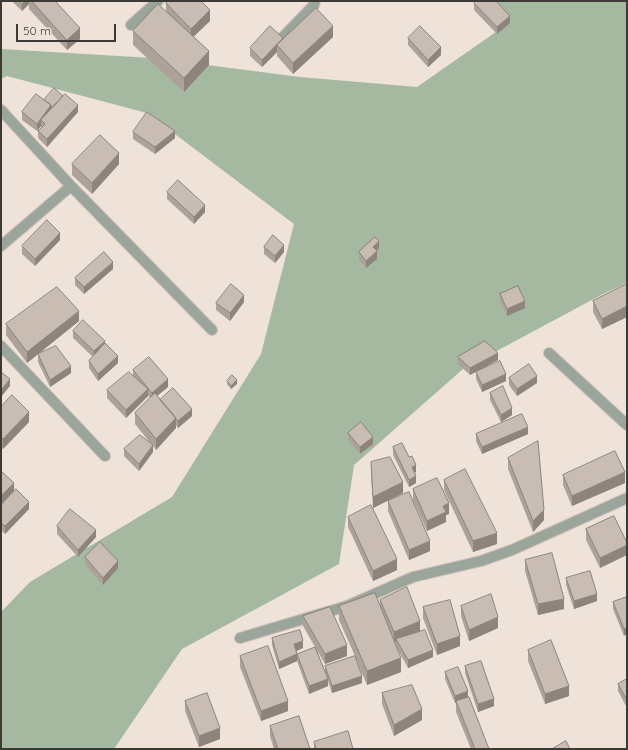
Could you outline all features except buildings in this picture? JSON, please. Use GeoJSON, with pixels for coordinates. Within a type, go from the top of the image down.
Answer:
{"type":"FeatureCollection","features":[{"type":"Feature","properties":{"kind":"street"},"geometry":{"type":"LineString","coordinates":[[131,25],[158,1]]}},
{"type":"Feature","properties":{"kind":"street"},"geometry":{"type":"LineString","coordinates":[[283,37],[315,1]]}},
{"type":"Feature","properties":{"kind":"street"},"geometry":{"type":"LineString","coordinates":[[1,110],[71,186],[212,330]]}},
{"type":"Feature","properties":{"kind":"street"},"geometry":{"type":"LineString","coordinates":[[1,246],[71,186]]}},
{"type":"Feature","properties":{"kind":"street"},"geometry":{"type":"LineString","coordinates":[[1,346],[105,456]]}},
{"type":"Feature","properties":{"kind":"street"},"geometry":{"type":"LineString","coordinates":[[549,353],[626,423]]}},
{"type":"Feature","properties":{"kind":"street"},"geometry":{"type":"LineString","coordinates":[[240,638],[347,606],[413,577],[481,560],[512,550],[627,498]]}},
{"type":"Feature","properties":{"kind":"green space"},"geometry":{"type":"Polygon","coordinates":[[[496,1],[627,1],[627,283],[603,294],[463,369],[354,465],[339,564],[182,649],[114,749],[1,749],[1,612],[30,582],[172,497],[261,354],[294,224],[147,113],[7,76],[1,79],[1,49],[152,58],[300,77],[417,87],[506,25],[496,1]]]}}]}
